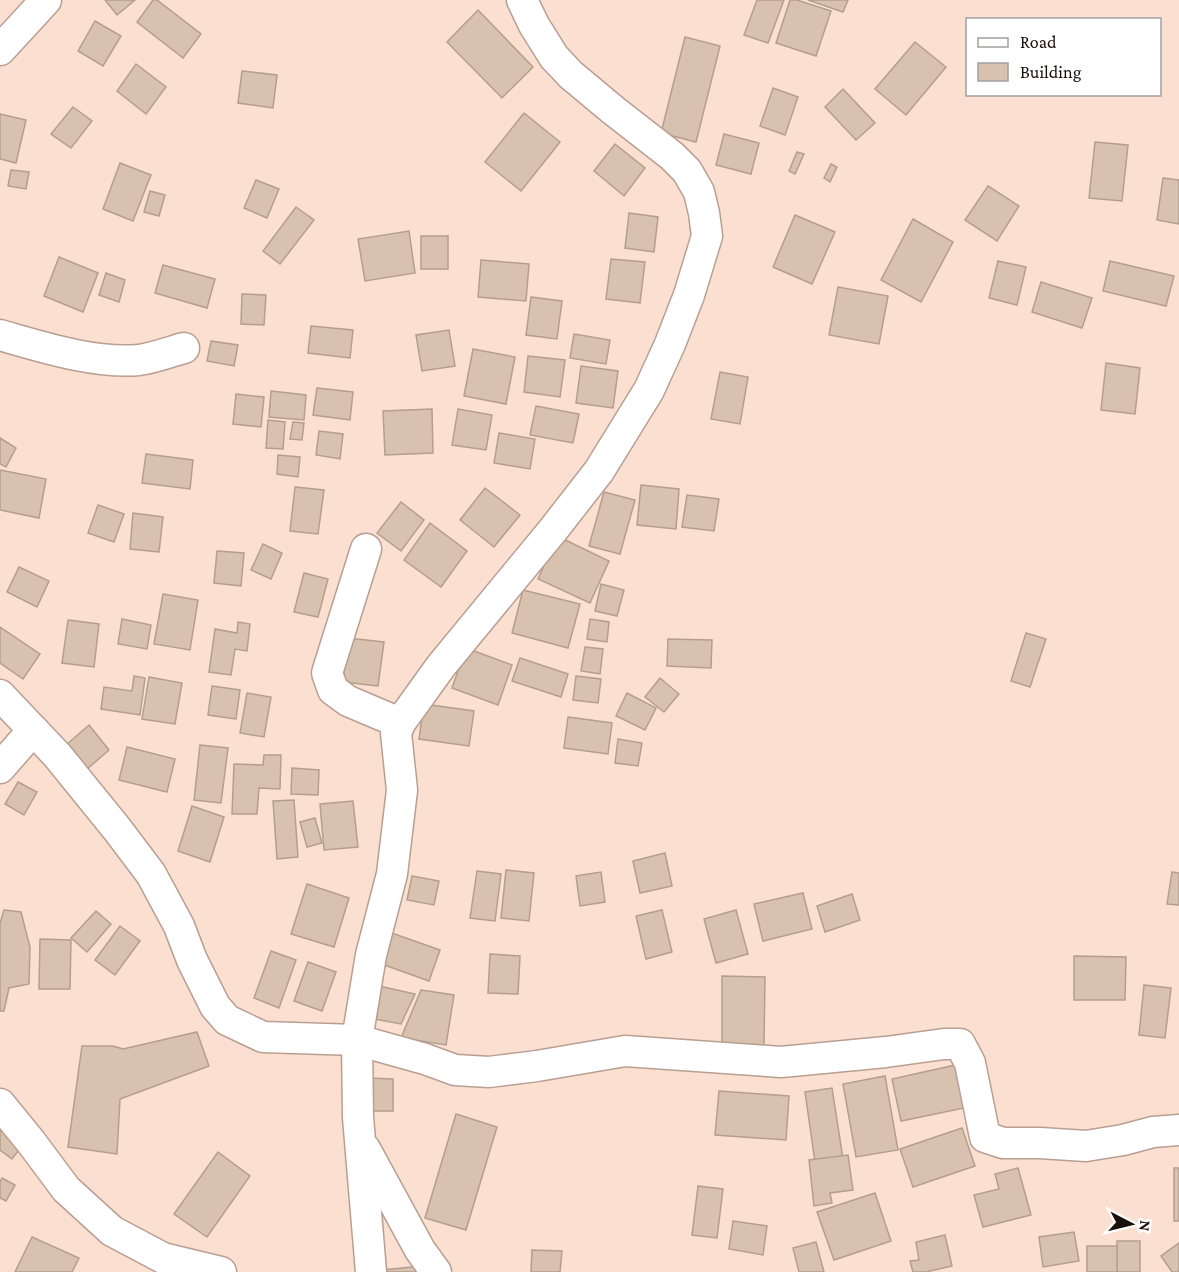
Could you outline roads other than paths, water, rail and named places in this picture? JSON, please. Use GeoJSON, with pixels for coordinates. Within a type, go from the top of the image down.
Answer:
{"type":"FeatureCollection","features":[{"type":"Feature","properties":{"kind":"street"},"geometry":{"type":"LineString","coordinates":[[0,50],[46,0]]}},
{"type":"Feature","properties":{"kind":"street"},"geometry":{"type":"LineString","coordinates":[[371,1272],[358,1117],[357,1040],[371,955],[392,874],[402,790],[396,733],[400,723],[441,666],[598,471],[649,390],[689,295],[707,236],[699,192],[687,171],[672,156],[613,111],[571,75],[554,57],[522,0]]}},
{"type":"Feature","properties":{"kind":"street"},"geometry":{"type":"LineString","coordinates":[[0,335],[61,352],[106,360],[139,360],[184,348]]}},
{"type":"Feature","properties":{"kind":"street"},"geometry":{"type":"LineString","coordinates":[[366,549],[327,673],[333,690],[348,701],[400,723]]}},
{"type":"Feature","properties":{"kind":"street"},"geometry":{"type":"LineString","coordinates":[[0,696],[57,755],[152,874],[179,926],[192,960],[215,1006],[227,1020],[263,1037],[357,1040],[455,1070],[489,1072],[625,1052],[782,1062],[960,1044],[970,1063],[985,1137],[1003,1143],[1086,1146],[1153,1132],[1179,1130]]}},
{"type":"Feature","properties":{"kind":"street"},"geometry":{"type":"LineString","coordinates":[[0,768],[33,730]]}},
{"type":"Feature","properties":{"kind":"street"},"geometry":{"type":"LineString","coordinates":[[0,1104],[32,1142],[66,1189],[112,1231],[163,1258],[221,1272]]}},
{"type":"Feature","properties":{"kind":"street"},"geometry":{"type":"LineString","coordinates":[[358,1117],[364,1146],[420,1250],[436,1272]]}}]}
